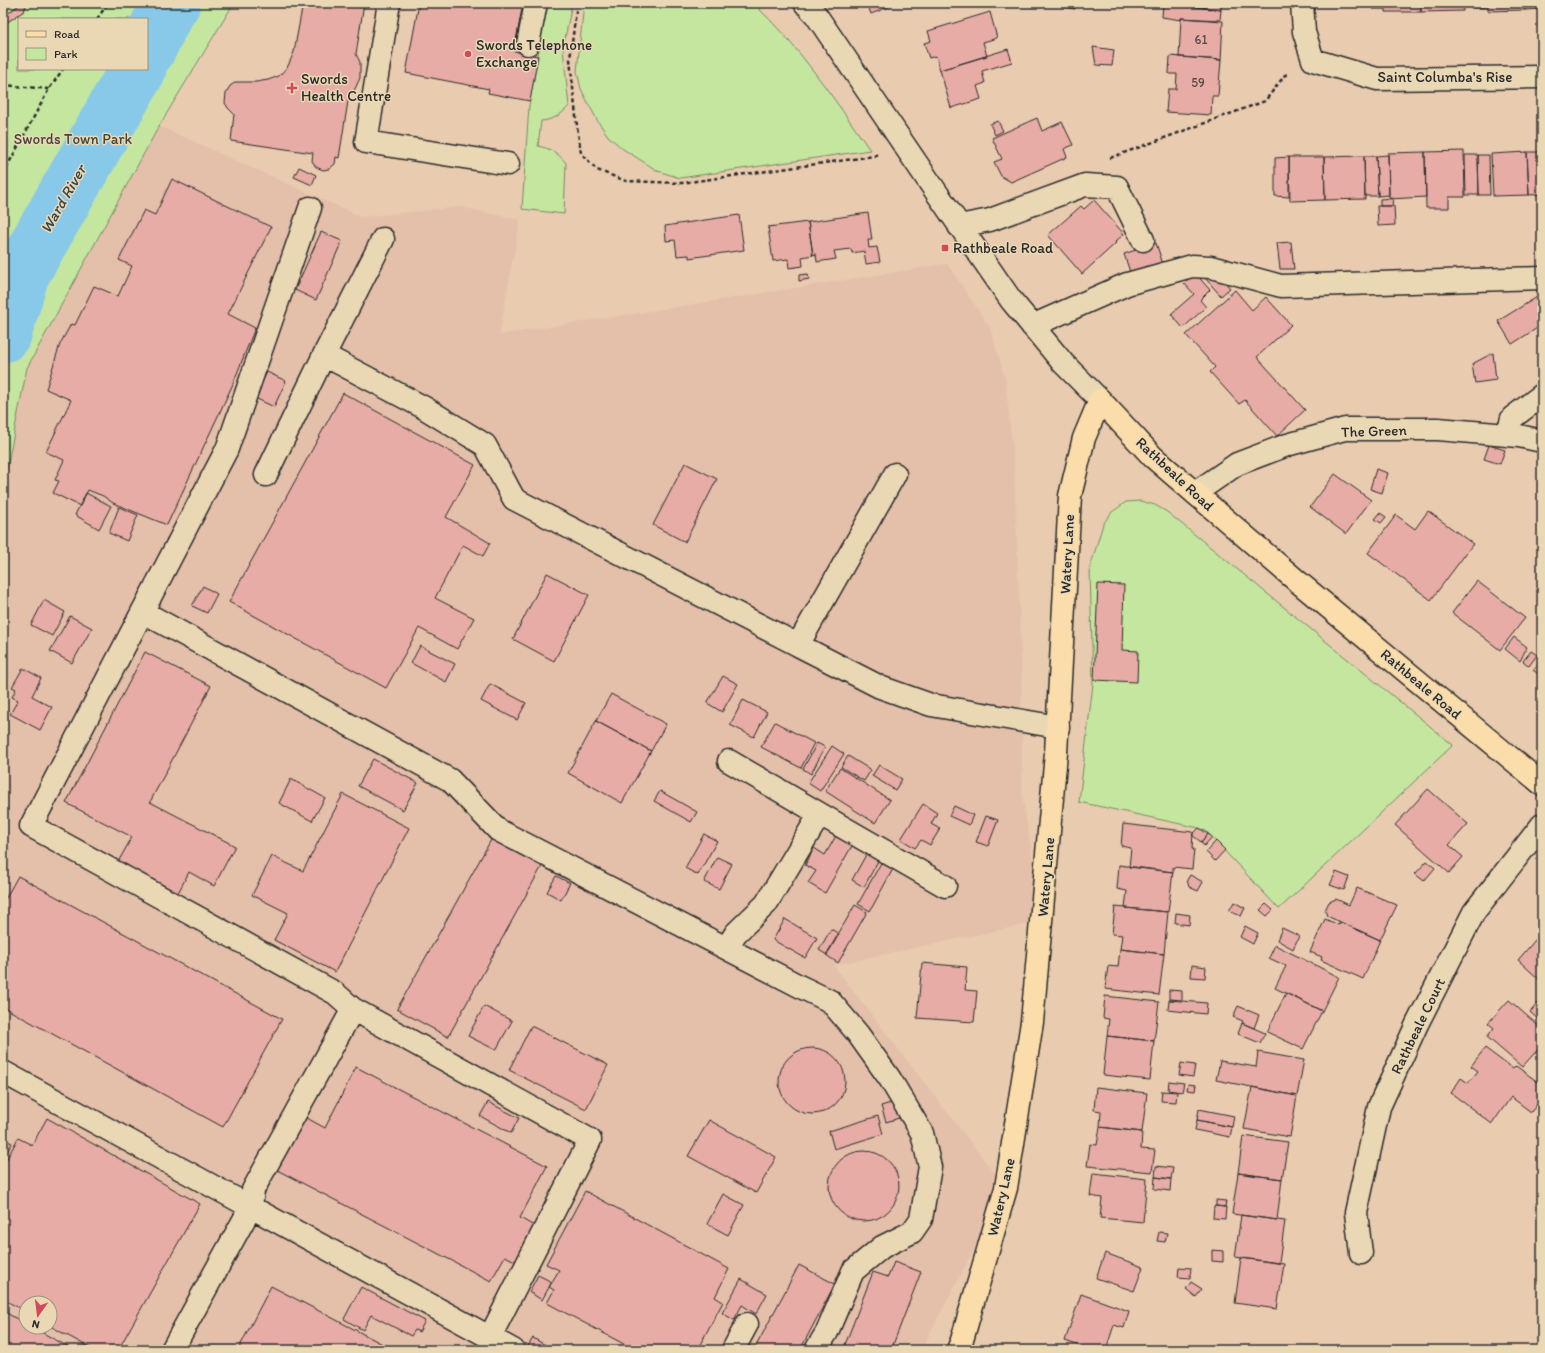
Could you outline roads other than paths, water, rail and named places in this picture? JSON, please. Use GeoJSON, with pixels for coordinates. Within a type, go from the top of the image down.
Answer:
{"type":"FeatureCollection","features":[{"type":"Feature","properties":{"kind":"main road","name":"Rathbeale Road"},"geometry":{"type":"LineString","coordinates":[[1100,400],[1154,457],[1195,493],[1297,581],[1542,784]]}},
{"type":"Feature","properties":{"kind":"main road","name":"Watery Lane"},"geometry":{"type":"LineString","coordinates":[[958,1350],[1007,1180],[1032,1022],[1058,727],[1070,496],[1084,438],[1100,400]]}},
{"type":"Feature","properties":{"kind":"street"},"geometry":{"type":"LineString","coordinates":[[389,3],[366,142],[508,164]]}},
{"type":"Feature","properties":{"kind":"street"},"geometry":{"type":"LineString","coordinates":[[528,44],[536,3]]}},
{"type":"Feature","properties":{"kind":"street","name":"Rathbeale Road"},"geometry":{"type":"LineString","coordinates":[[805,3],[816,15],[1011,300],[1063,363],[1100,400]]}},
{"type":"Feature","properties":{"kind":"street","name":"Saint Columba's Rise"},"geometry":{"type":"LineString","coordinates":[[1302,3],[1304,32],[1313,60],[1377,79],[1542,78]]}},
{"type":"Feature","properties":{"kind":"street"},"geometry":{"type":"LineString","coordinates":[[959,226],[990,220],[1085,185],[1117,187],[1143,240]]}},
{"type":"Feature","properties":{"kind":"street"},"geometry":{"type":"LineString","coordinates":[[310,208],[227,449],[31,826],[336,993],[353,1009],[590,1140],[490,1337]]}},
{"type":"Feature","properties":{"kind":"street"},"geometry":{"type":"LineString","coordinates":[[266,475],[324,354],[383,239]]}},
{"type":"Feature","properties":{"kind":"street"},"geometry":{"type":"LineString","coordinates":[[1032,326],[1127,284],[1192,266],[1211,267],[1281,286],[1542,278]]}},
{"type":"Feature","properties":{"kind":"street"},"geometry":{"type":"LineString","coordinates":[[324,354],[423,407],[485,445],[514,498],[880,687],[931,705],[1058,727]]}},
{"type":"Feature","properties":{"kind":"street"},"geometry":{"type":"LineString","coordinates":[[1508,435],[1512,418],[1542,395]]}},
{"type":"Feature","properties":{"kind":"street","name":"The Green"},"geometry":{"type":"LineString","coordinates":[[1195,493],[1237,464],[1287,445],[1345,429],[1438,429],[1519,436],[1542,441]]}},
{"type":"Feature","properties":{"kind":"street"},"geometry":{"type":"LineString","coordinates":[[798,645],[895,474]]}},
{"type":"Feature","properties":{"kind":"street"},"geometry":{"type":"LineString","coordinates":[[143,612],[450,780],[498,830],[830,1001],[858,1034],[890,1079],[922,1133],[930,1167],[921,1218],[912,1232],[882,1247],[853,1271],[827,1332],[816,1350]]}},
{"type":"Feature","properties":{"kind":"street"},"geometry":{"type":"LineString","coordinates":[[728,761],[945,886]]}},
{"type":"Feature","properties":{"kind":"street"},"geometry":{"type":"LineString","coordinates":[[726,948],[736,933],[766,904],[820,814]]}},
{"type":"Feature","properties":{"kind":"street","name":"Rathbeale Court"},"geometry":{"type":"LineString","coordinates":[[1361,1253],[1356,1213],[1380,1107],[1417,1024],[1474,912],[1542,825]]}},
{"type":"Feature","properties":{"kind":"street"},"geometry":{"type":"LineString","coordinates":[[172,1350],[251,1207],[253,1190],[353,1009]]}},
{"type":"Feature","properties":{"kind":"street"},"geometry":{"type":"LineString","coordinates":[[3,1072],[513,1350]]}},
{"type":"Feature","properties":{"kind":"street"},"geometry":{"type":"LineString","coordinates":[[733,1350],[747,1324]]}},
{"type":"Feature","properties":{"kind":"waterway","name":"Ward River"},"geometry":{"type":"LineString","coordinates":[[148,48],[164,15],[172,3]]}},
{"type":"Feature","properties":{"kind":"waterway","name":"Ward River"},"geometry":{"type":"LineString","coordinates":[[3,334],[21,274],[137,70]]}},
{"type":"Feature","properties":{"kind":"place","name":"Swords Telephone Exchange"},"geometry":{"type":"Point","coordinates":[468,54]}},
{"type":"Feature","properties":{"kind":"place","name":"Swords Health Centre"},"geometry":{"type":"Point","coordinates":[292,88]}},
{"type":"Feature","properties":{"kind":"place","name":"Rathbeale Road"},"geometry":{"type":"Point","coordinates":[945,248]}},
{"type":"Feature","properties":{"kind":"park label","name":"Swords Town Park"},"geometry":{"type":"Point","coordinates":[73,139]}}]}
